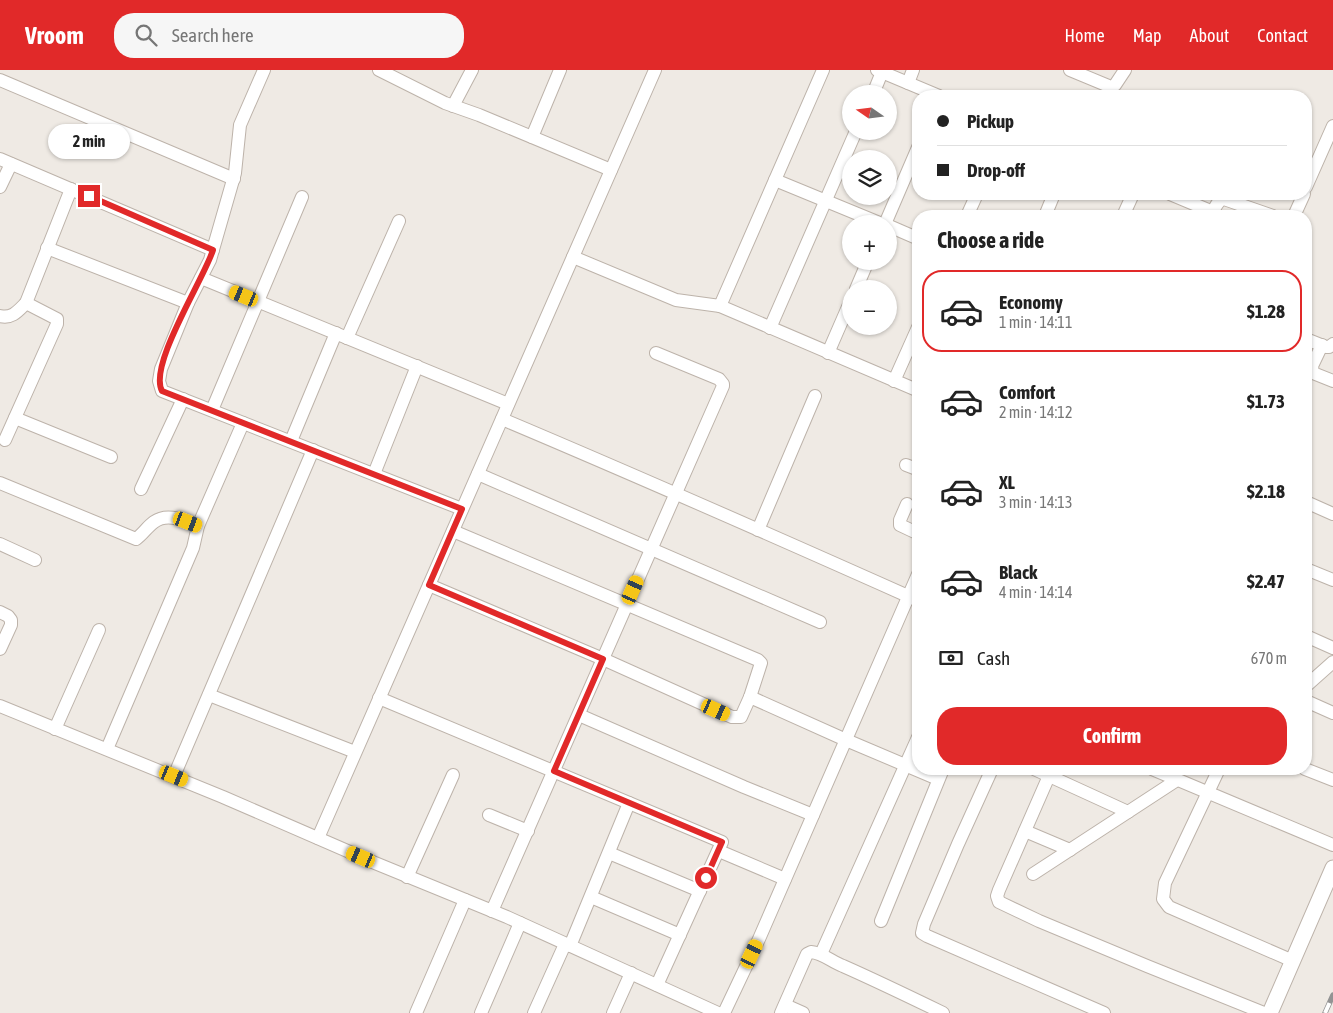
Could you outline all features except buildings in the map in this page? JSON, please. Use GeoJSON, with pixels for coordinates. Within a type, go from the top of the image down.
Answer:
{"type":"FeatureCollection","features":[{"type":"Feature","properties":{"kind":"street"},"geometry":{"type":"LineString","coordinates":[[264,70],[240,125],[234,179],[213,250],[167,351],[161,369],[159,381],[162,391],[462,509]]}},
{"type":"Feature","properties":{"kind":"street"},"geometry":{"type":"LineString","coordinates":[[453,106],[472,70]]}},
{"type":"Feature","properties":{"kind":"street"},"geometry":{"type":"LineString","coordinates":[[532,137],[560,70]]}},
{"type":"Feature","properties":{"kind":"street"},"geometry":{"type":"LineString","coordinates":[[318,838],[655,70]]}},
{"type":"Feature","properties":{"kind":"street"},"geometry":{"type":"LineString","coordinates":[[720,306],[823,70]]}},
{"type":"Feature","properties":{"kind":"street"},"geometry":{"type":"LineString","coordinates":[[908,83],[913,70]]}},
{"type":"Feature","properties":{"kind":"street"},"geometry":{"type":"LineString","coordinates":[[1070,70],[1111,86],[1115,85],[1125,70]]}},
{"type":"Feature","properties":{"kind":"street"},"geometry":{"type":"LineString","coordinates":[[876,85],[880,71],[925,90]]}},
{"type":"Feature","properties":{"kind":"street"},"geometry":{"type":"LineString","coordinates":[[386,72],[453,106],[611,170]]}},
{"type":"Feature","properties":{"kind":"street"},"geometry":{"type":"LineString","coordinates":[[0,80],[234,179]]}},
{"type":"Feature","properties":{"kind":"street"},"geometry":{"type":"LineString","coordinates":[[1312,174],[1333,126]]}},
{"type":"Feature","properties":{"kind":"street"},"geometry":{"type":"LineString","coordinates":[[770,328],[852,140]]}},
{"type":"Feature","properties":{"kind":"street"},"geometry":{"type":"LineString","coordinates":[[888,215],[912,161]]}},
{"type":"Feature","properties":{"kind":"street"},"geometry":{"type":"LineString","coordinates":[[0,187],[5,162],[213,250]]}},
{"type":"Feature","properties":{"kind":"street"},"geometry":{"type":"LineString","coordinates":[[775,180],[862,215]]}},
{"type":"Feature","properties":{"kind":"street"},"geometry":{"type":"LineString","coordinates":[[0,316],[4,317],[15,314],[26,303],[71,189]]}},
{"type":"Feature","properties":{"kind":"street"},"geometry":{"type":"LineString","coordinates":[[212,410],[302,197]]}},
{"type":"Feature","properties":{"kind":"street"},"geometry":{"type":"LineString","coordinates":[[1183,200],[1204,210]]}},
{"type":"Feature","properties":{"kind":"street"},"geometry":{"type":"LineString","coordinates":[[1230,200],[1257,210]]}},
{"type":"Feature","properties":{"kind":"street"},"geometry":{"type":"LineString","coordinates":[[291,442],[399,221]]}},
{"type":"Feature","properties":{"kind":"street"},"geometry":{"type":"LineString","coordinates":[[897,229],[912,236]]}},
{"type":"Feature","properties":{"kind":"street"},"geometry":{"type":"LineString","coordinates":[[48,248],[188,303]]}},
{"type":"Feature","properties":{"kind":"street"},"geometry":{"type":"LineString","coordinates":[[573,256],[676,300],[720,306],[912,388]]}},
{"type":"Feature","properties":{"kind":"street"},"geometry":{"type":"LineString","coordinates":[[201,278],[508,404]]}},
{"type":"Feature","properties":{"kind":"street"},"geometry":{"type":"LineString","coordinates":[[5,440],[57,324],[57,319],[26,303]]}},
{"type":"Feature","properties":{"kind":"street"},"geometry":{"type":"LineString","coordinates":[[828,353],[842,321]]}},
{"type":"Feature","properties":{"kind":"street"},"geometry":{"type":"LineString","coordinates":[[894,381],[912,341]]}},
{"type":"Feature","properties":{"kind":"street"},"geometry":{"type":"LineString","coordinates":[[1312,341],[1327,345],[1312,366],[1313,373],[1333,382]]}},
{"type":"Feature","properties":{"kind":"street"},"geometry":{"type":"LineString","coordinates":[[492,911],[723,384],[720,379],[656,353]]}},
{"type":"Feature","properties":{"kind":"street"},"geometry":{"type":"LineString","coordinates":[[374,474],[417,366]]}},
{"type":"Feature","properties":{"kind":"street"},"geometry":{"type":"LineString","coordinates":[[758,530],[815,396]]}},
{"type":"Feature","properties":{"kind":"street"},"geometry":{"type":"LineString","coordinates":[[141,489],[183,399]]}},
{"type":"Feature","properties":{"kind":"street"},"geometry":{"type":"LineString","coordinates":[[15,418],[112,457]]}},
{"type":"Feature","properties":{"kind":"street"},"geometry":{"type":"LineString","coordinates":[[502,419],[676,493],[912,598]]}},
{"type":"Feature","properties":{"kind":"street"},"geometry":{"type":"LineString","coordinates":[[107,749],[193,548],[198,526],[243,423]]}},
{"type":"Feature","properties":{"kind":"street"},"geometry":{"type":"LineString","coordinates":[[174,776],[313,450]]}},
{"type":"Feature","properties":{"kind":"street"},"geometry":{"type":"LineString","coordinates":[[906,465],[912,467]]}},
{"type":"Feature","properties":{"kind":"street"},"geometry":{"type":"LineString","coordinates":[[478,474],[820,622]]}},
{"type":"Feature","properties":{"kind":"street"},"geometry":{"type":"LineString","coordinates":[[0,483],[136,539],[162,517],[177,518],[198,526]]}},
{"type":"Feature","properties":{"kind":"street"},"geometry":{"type":"LineString","coordinates":[[907,504],[900,520],[900,525],[912,531]]}},
{"type":"Feature","properties":{"kind":"street"},"geometry":{"type":"LineString","coordinates":[[1312,505],[1333,514]]}},
{"type":"Feature","properties":{"kind":"street"},"geometry":{"type":"LineString","coordinates":[[429,585],[603,659],[732,717],[741,717],[750,697],[761,663],[758,660],[453,531]]}},
{"type":"Feature","properties":{"kind":"street"},"geometry":{"type":"LineString","coordinates":[[0,544],[35,560]]}},
{"type":"Feature","properties":{"kind":"street"},"geometry":{"type":"LineString","coordinates":[[1312,571],[1333,580]]}},
{"type":"Feature","properties":{"kind":"street"},"geometry":{"type":"LineString","coordinates":[[724,1013],[786,879],[846,740],[912,600]]}},
{"type":"Feature","properties":{"kind":"street"},"geometry":{"type":"LineString","coordinates":[[0,612],[8,616],[11,620],[11,625],[0,649]]}},
{"type":"Feature","properties":{"kind":"street"},"geometry":{"type":"LineString","coordinates":[[55,729],[99,630]]}},
{"type":"Feature","properties":{"kind":"street"},"geometry":{"type":"LineString","coordinates":[[1312,639],[1333,648]]}},
{"type":"Feature","properties":{"kind":"street"},"geometry":{"type":"LineString","coordinates":[[1312,681],[1333,662]]}},
{"type":"Feature","properties":{"kind":"street"},"geometry":{"type":"LineString","coordinates":[[209,695],[355,752]]}},
{"type":"Feature","properties":{"kind":"street"},"geometry":{"type":"LineString","coordinates":[[750,697],[846,740],[912,767]]}},
{"type":"Feature","properties":{"kind":"street"},"geometry":{"type":"LineString","coordinates":[[379,698],[722,842],[657,985]]}},
{"type":"Feature","properties":{"kind":"street"},"geometry":{"type":"LineString","coordinates":[[1312,704],[1333,713]]}},
{"type":"Feature","properties":{"kind":"street"},"geometry":{"type":"LineString","coordinates":[[0,706],[174,776],[407,877],[492,911],[718,1013]]}},
{"type":"Feature","properties":{"kind":"street"},"geometry":{"type":"LineString","coordinates":[[578,715],[813,815]]}},
{"type":"Feature","properties":{"kind":"street"},"geometry":{"type":"LineString","coordinates":[[821,954],[912,750]]}},
{"type":"Feature","properties":{"kind":"street"},"geometry":{"type":"LineString","coordinates":[[1312,772],[1333,780]]}},
{"type":"Feature","properties":{"kind":"street"},"geometry":{"type":"LineString","coordinates":[[407,877],[453,775]]}},
{"type":"Feature","properties":{"kind":"street"},"geometry":{"type":"LineString","coordinates":[[881,921],[941,775]]}},
{"type":"Feature","properties":{"kind":"street"},"geometry":{"type":"LineString","coordinates":[[989,775],[954,853],[922,933],[995,967],[1104,1013]]}},
{"type":"Feature","properties":{"kind":"street"},"geometry":{"type":"LineString","coordinates":[[1050,775],[999,890],[997,896],[999,902],[1039,921],[1264,1013]]}},
{"type":"Feature","properties":{"kind":"street"},"geometry":{"type":"LineString","coordinates":[[1057,775],[1128,812]]}},
{"type":"Feature","properties":{"kind":"street"},"geometry":{"type":"LineString","coordinates":[[1166,775],[1333,845]]}},
{"type":"Feature","properties":{"kind":"street"},"geometry":{"type":"LineString","coordinates":[[1216,775],[1166,883],[1163,899],[1169,907],[1293,961]]}},
{"type":"Feature","properties":{"kind":"street"},"geometry":{"type":"LineString","coordinates":[[1033,874],[1177,780]]}},
{"type":"Feature","properties":{"kind":"street"},"geometry":{"type":"LineString","coordinates":[[534,1013],[591,897],[629,802]]}},
{"type":"Feature","properties":{"kind":"street"},"geometry":{"type":"LineString","coordinates":[[490,815],[528,831]]}},
{"type":"Feature","properties":{"kind":"street"},"geometry":{"type":"LineString","coordinates":[[1025,831],[1070,850]]}},
{"type":"Feature","properties":{"kind":"street"},"geometry":{"type":"LineString","coordinates":[[719,851],[786,879]]}},
{"type":"Feature","properties":{"kind":"street"},"geometry":{"type":"LineString","coordinates":[[609,853],[700,891]]}},
{"type":"Feature","properties":{"kind":"street"},"geometry":{"type":"LineString","coordinates":[[1270,1013],[1333,868]]}},
{"type":"Feature","properties":{"kind":"street"},"geometry":{"type":"LineString","coordinates":[[591,897],[680,935]]}},
{"type":"Feature","properties":{"kind":"street"},"geometry":{"type":"LineString","coordinates":[[416,1013],[465,900]]}},
{"type":"Feature","properties":{"kind":"street"},"geometry":{"type":"LineString","coordinates":[[481,1013],[520,923]]}},
{"type":"Feature","properties":{"kind":"street"},"geometry":{"type":"LineString","coordinates":[[803,1013],[783,1009],[807,954],[811,952],[821,954],[840,965],[893,988],[943,1013]]}},
{"type":"Feature","properties":{"kind":"street"},"geometry":{"type":"LineString","coordinates":[[613,1013],[631,973]]}},
{"type":"Feature","properties":{"kind":"railway"},"geometry":{"type":"LineString","coordinates":[[1325,1013],[1333,995]]}},
{"type":"Feature","properties":{"kind":"route"},"geometry":{"type":"LineString","coordinates":[[89,196],[213,250],[167,351],[159,381],[162,391],[462,509],[429,585],[603,659],[554,771],[723,842],[706,878]]}}]}
